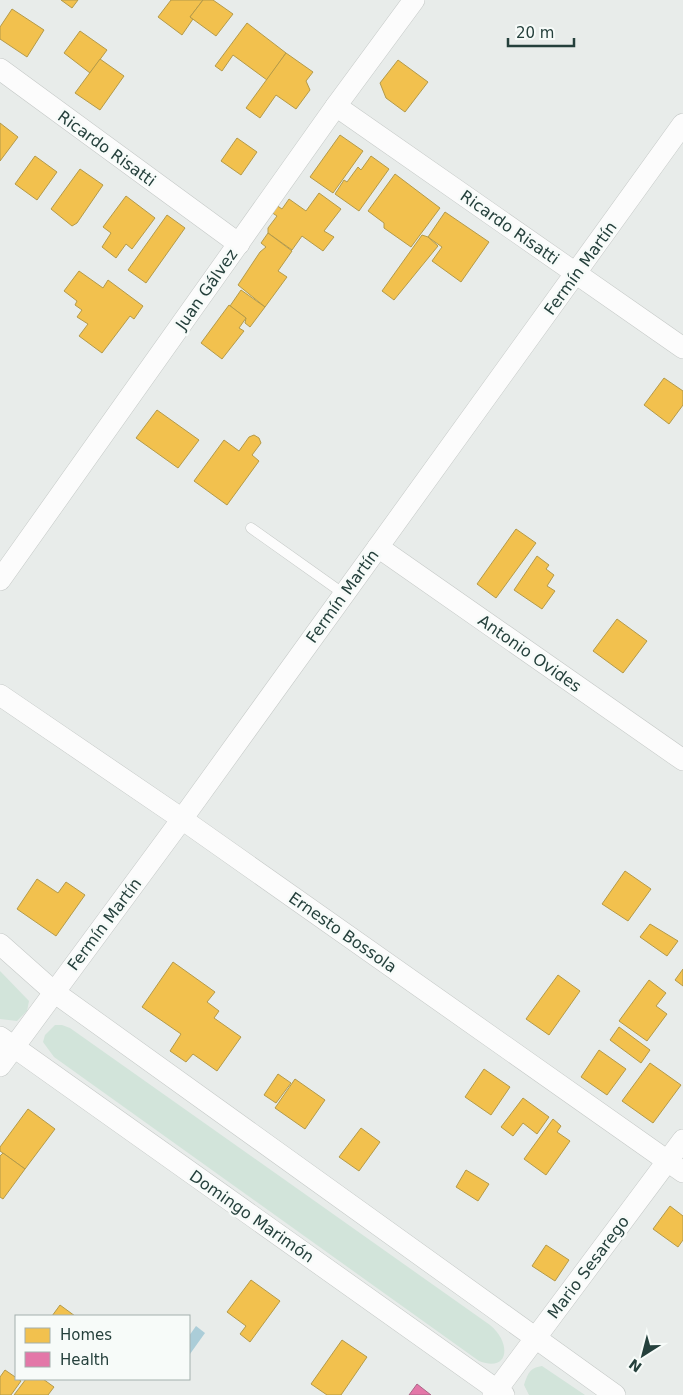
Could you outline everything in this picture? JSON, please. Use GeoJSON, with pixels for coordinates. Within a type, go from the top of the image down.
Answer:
{"type":"FeatureCollection","features":[{"type":"Feature","properties":{"kind":"street","name":"Juan Gálvez"},"geometry":{"type":"LineString","coordinates":[[0,580],[336,106],[414,0]]}},
{"type":"Feature","properties":{"kind":"street","name":"Ricardo Risatti"},"geometry":{"type":"LineString","coordinates":[[0,69],[239,244]]}},
{"type":"Feature","properties":{"kind":"street","name":"Ricardo Risatti"},"geometry":{"type":"LineString","coordinates":[[336,106],[683,348]]}},
{"type":"Feature","properties":{"kind":"street","name":"Fermín Martín"},"geometry":{"type":"LineString","coordinates":[[0,1066],[7,1042],[54,992],[182,819],[683,124]]}},
{"type":"Feature","properties":{"kind":"street","name":"Antonio Ovides"},"geometry":{"type":"LineString","coordinates":[[378,546],[683,760]]}},
{"type":"Feature","properties":{"kind":"street","name":"Ernesto Bossola"},"geometry":{"type":"LineString","coordinates":[[0,695],[182,819],[675,1167]]}},
{"type":"Feature","properties":{"kind":"street"},"geometry":{"type":"LineString","coordinates":[[0,944],[54,992],[615,1395]]}},
{"type":"Feature","properties":{"kind":"street","name":"Domingo Marimón"},"geometry":{"type":"LineString","coordinates":[[7,1042],[498,1393]]}},
{"type":"Feature","properties":{"kind":"street","name":"Mario Sesarego"},"geometry":{"type":"LineString","coordinates":[[498,1393],[536,1338],[675,1167],[683,1140]]}},
{"type":"Feature","properties":{"kind":"lane"},"geometry":{"type":"LineString","coordinates":[[251,528],[344,594]]}},
{"type":"Feature","properties":{"kind":"green space"},"geometry":{"type":"Polygon","coordinates":[[[0,971],[29,1001],[27,1011],[17,1021],[0,1019],[0,971]]]}},
{"type":"Feature","properties":{"kind":"green space"},"geometry":{"type":"Polygon","coordinates":[[[55,1025],[70,1028],[490,1325],[502,1340],[504,1354],[501,1360],[489,1364],[479,1361],[54,1057],[43,1042],[45,1035],[55,1025]]]}},
{"type":"Feature","properties":{"kind":"green space"},"geometry":{"type":"Polygon","coordinates":[[[542,1366],[585,1395],[529,1395],[524,1385],[527,1378],[532,1370],[542,1366]]]}},
{"type":"Feature","properties":{"kind":"water"},"geometry":{"type":"Polygon","coordinates":[[[196,1326],[205,1333],[190,1354],[190,1335],[196,1326]]]}},
{"type":"Feature","properties":{"kind":"building: Homes"},"geometry":{"type":"Polygon","coordinates":[[[61,0],[78,0],[72,8],[61,0]]]}},
{"type":"Feature","properties":{"kind":"building: Homes"},"geometry":{"type":"Polygon","coordinates":[[[171,0],[203,0],[190,17],[193,19],[182,35],[158,17],[171,0]]]}},
{"type":"Feature","properties":{"kind":"building: Homes"},"geometry":{"type":"Polygon","coordinates":[[[203,0],[213,0],[233,14],[216,36],[190,17],[203,0]]]}},
{"type":"Feature","properties":{"kind":"building: Homes"},"geometry":{"type":"Polygon","coordinates":[[[12,9],[44,30],[27,57],[0,39],[0,27],[12,9]]]}},
{"type":"Feature","properties":{"kind":"building: Homes"},"geometry":{"type":"Polygon","coordinates":[[[247,23],[286,53],[267,80],[233,55],[222,71],[215,66],[247,23]]]}},
{"type":"Feature","properties":{"kind":"building: Homes"},"geometry":{"type":"Polygon","coordinates":[[[80,31],[107,50],[90,73],[64,53],[80,31]]]}},
{"type":"Feature","properties":{"kind":"building: Homes"},"geometry":{"type":"Polygon","coordinates":[[[286,53],[313,72],[306,81],[310,90],[296,109],[276,95],[260,118],[246,108],[286,53]]]}},
{"type":"Feature","properties":{"kind":"building: Homes"},"geometry":{"type":"Polygon","coordinates":[[[100,59],[124,76],[100,110],[75,93],[100,59]]]}},
{"type":"Feature","properties":{"kind":"building: Homes"},"geometry":{"type":"Polygon","coordinates":[[[398,60],[428,82],[405,112],[386,98],[380,83],[398,60]]]}},
{"type":"Feature","properties":{"kind":"building: Homes"},"geometry":{"type":"Polygon","coordinates":[[[0,123],[18,137],[0,161],[0,123]]]}},
{"type":"Feature","properties":{"kind":"building: Homes"},"geometry":{"type":"Polygon","coordinates":[[[340,135],[363,151],[333,193],[310,177],[340,135]]]}},
{"type":"Feature","properties":{"kind":"building: Homes"},"geometry":{"type":"Polygon","coordinates":[[[237,138],[257,152],[241,175],[221,161],[237,138]]]}},
{"type":"Feature","properties":{"kind":"building: Homes"},"geometry":{"type":"Polygon","coordinates":[[[35,156],[57,172],[37,200],[15,184],[35,156]]]}},
{"type":"Feature","properties":{"kind":"building: Homes"},"geometry":{"type":"Polygon","coordinates":[[[371,156],[389,169],[359,211],[335,194],[344,180],[347,182],[358,167],[361,170],[371,156]]]}},
{"type":"Feature","properties":{"kind":"building: Homes"},"geometry":{"type":"Polygon","coordinates":[[[80,169],[103,185],[77,223],[72,226],[51,209],[80,169]]]}},
{"type":"Feature","properties":{"kind":"building: Homes"},"geometry":{"type":"Polygon","coordinates":[[[395,174],[440,208],[411,247],[384,228],[384,223],[368,211],[395,174]]]}},
{"type":"Feature","properties":{"kind":"building: Homes"},"geometry":{"type":"Polygon","coordinates":[[[319,193],[341,209],[324,231],[334,237],[323,251],[302,236],[292,250],[268,233],[268,228],[277,216],[271,212],[276,205],[282,209],[289,199],[306,211],[319,193]]]}},
{"type":"Feature","properties":{"kind":"building: Homes"},"geometry":{"type":"Polygon","coordinates":[[[126,196],[155,218],[132,249],[126,244],[116,258],[102,247],[111,233],[103,227],[126,196]]]}},
{"type":"Feature","properties":{"kind":"building: Homes"},"geometry":{"type":"Polygon","coordinates":[[[445,212],[489,242],[461,282],[432,261],[442,247],[428,237],[445,212]]]}},
{"type":"Feature","properties":{"kind":"building: Homes"},"geometry":{"type":"Polygon","coordinates":[[[167,215],[185,228],[146,283],[128,270],[167,215]]]}},
{"type":"Feature","properties":{"kind":"building: Homes"},"geometry":{"type":"Polygon","coordinates":[[[268,233],[292,251],[278,271],[287,277],[265,307],[238,285],[260,252],[266,247],[261,243],[268,233]]]}},
{"type":"Feature","properties":{"kind":"building: Homes"},"geometry":{"type":"Polygon","coordinates":[[[422,235],[428,237],[438,246],[394,300],[382,291],[422,235]]]}},
{"type":"Feature","properties":{"kind":"building: Homes"},"geometry":{"type":"Polygon","coordinates":[[[79,271],[103,288],[108,280],[143,306],[134,319],[130,316],[102,353],[79,336],[88,324],[77,317],[82,310],[75,305],[77,301],[64,291],[79,271]]]}},
{"type":"Feature","properties":{"kind":"building: Homes"},"geometry":{"type":"Polygon","coordinates":[[[241,290],[265,307],[250,327],[245,323],[246,318],[230,306],[241,290]]]}},
{"type":"Feature","properties":{"kind":"building: Homes"},"geometry":{"type":"Polygon","coordinates":[[[229,305],[246,318],[239,328],[244,331],[222,359],[201,343],[229,305]]]}},
{"type":"Feature","properties":{"kind":"building: Homes"},"geometry":{"type":"Polygon","coordinates":[[[664,378],[683,391],[683,405],[669,424],[644,405],[664,378]]]}},
{"type":"Feature","properties":{"kind":"building: Homes"},"geometry":{"type":"Polygon","coordinates":[[[157,410],[199,440],[178,468],[136,438],[157,410]]]}},
{"type":"Feature","properties":{"kind":"building: Homes"},"geometry":{"type":"Polygon","coordinates":[[[254,435],[259,438],[261,443],[252,455],[259,461],[227,505],[194,481],[224,440],[239,451],[249,437],[254,435]]]}},
{"type":"Feature","properties":{"kind":"building: Homes"},"geometry":{"type":"Polygon","coordinates":[[[516,529],[536,543],[496,598],[477,584],[516,529]]]}},
{"type":"Feature","properties":{"kind":"building: Homes"},"geometry":{"type":"Polygon","coordinates":[[[537,556],[549,565],[546,569],[554,575],[547,586],[555,591],[542,609],[514,590],[537,556]]]}},
{"type":"Feature","properties":{"kind":"building: Homes"},"geometry":{"type":"Polygon","coordinates":[[[617,619],[647,641],[623,673],[593,651],[617,619]]]}},
{"type":"Feature","properties":{"kind":"building: Homes"},"geometry":{"type":"Polygon","coordinates":[[[625,871],[651,889],[628,921],[602,904],[625,871]]]}},
{"type":"Feature","properties":{"kind":"building: Homes"},"geometry":{"type":"Polygon","coordinates":[[[37,879],[58,893],[66,882],[85,895],[56,936],[17,909],[37,879]]]}},
{"type":"Feature","properties":{"kind":"building: Homes"},"geometry":{"type":"Polygon","coordinates":[[[650,924],[678,941],[667,956],[640,937],[650,924]]]}},
{"type":"Feature","properties":{"kind":"building: Homes"},"geometry":{"type":"Polygon","coordinates":[[[173,962],[215,992],[207,1002],[219,1011],[214,1018],[241,1037],[217,1071],[193,1054],[186,1062],[170,1051],[181,1034],[142,1007],[173,962]]]}},
{"type":"Feature","properties":{"kind":"building: Homes"},"geometry":{"type":"Polygon","coordinates":[[[683,969],[683,986],[675,980],[683,969]]]}},
{"type":"Feature","properties":{"kind":"building: Homes"},"geometry":{"type":"Polygon","coordinates":[[[558,975],[580,991],[549,1035],[526,1019],[558,975]]]}},
{"type":"Feature","properties":{"kind":"building: Homes"},"geometry":{"type":"Polygon","coordinates":[[[649,980],[666,993],[656,1006],[667,1014],[647,1041],[619,1021],[649,980]]]}},
{"type":"Feature","properties":{"kind":"building: Homes"},"geometry":{"type":"Polygon","coordinates":[[[619,1027],[650,1050],[641,1063],[610,1040],[619,1027]]]}},
{"type":"Feature","properties":{"kind":"building: Homes"},"geometry":{"type":"Polygon","coordinates":[[[599,1050],[626,1069],[607,1095],[581,1077],[599,1050]]]}},
{"type":"Feature","properties":{"kind":"building: Homes"},"geometry":{"type":"Polygon","coordinates":[[[650,1063],[681,1085],[653,1123],[622,1101],[650,1063]]]}},
{"type":"Feature","properties":{"kind":"building: Homes"},"geometry":{"type":"Polygon","coordinates":[[[484,1069],[510,1087],[491,1115],[465,1097],[484,1069]]]}},
{"type":"Feature","properties":{"kind":"building: Homes"},"geometry":{"type":"Polygon","coordinates":[[[278,1074],[291,1083],[276,1103],[264,1095],[278,1074]]]}},
{"type":"Feature","properties":{"kind":"building: Homes"},"geometry":{"type":"Polygon","coordinates":[[[295,1079],[325,1100],[305,1129],[275,1108],[295,1079]]]}},
{"type":"Feature","properties":{"kind":"building: Homes"},"geometry":{"type":"Polygon","coordinates":[[[523,1098],[549,1117],[537,1134],[523,1123],[513,1136],[501,1127],[523,1098]]]}},
{"type":"Feature","properties":{"kind":"building: Homes"},"geometry":{"type":"Polygon","coordinates":[[[28,1109],[55,1129],[25,1169],[0,1151],[0,1147],[28,1109]]]}},
{"type":"Feature","properties":{"kind":"building: Homes"},"geometry":{"type":"Polygon","coordinates":[[[553,1119],[561,1126],[557,1132],[570,1141],[546,1175],[524,1159],[553,1119]]]}},
{"type":"Feature","properties":{"kind":"building: Homes"},"geometry":{"type":"Polygon","coordinates":[[[361,1128],[380,1142],[359,1171],[339,1157],[361,1128]]]}},
{"type":"Feature","properties":{"kind":"building: Homes"},"geometry":{"type":"Polygon","coordinates":[[[3,1153],[25,1169],[3,1199],[0,1197],[0,1156],[3,1153]]]}},
{"type":"Feature","properties":{"kind":"building: Homes"},"geometry":{"type":"Polygon","coordinates":[[[466,1170],[489,1184],[478,1201],[456,1187],[466,1170]]]}},
{"type":"Feature","properties":{"kind":"building: Homes"},"geometry":{"type":"Polygon","coordinates":[[[670,1206],[683,1216],[683,1240],[678,1247],[653,1229],[670,1206]]]}},
{"type":"Feature","properties":{"kind":"building: Homes"},"geometry":{"type":"Polygon","coordinates":[[[546,1245],[569,1260],[555,1281],[532,1266],[546,1245]]]}},
{"type":"Feature","properties":{"kind":"building: Homes"},"geometry":{"type":"Polygon","coordinates":[[[251,1280],[280,1301],[250,1342],[240,1334],[246,1326],[227,1312],[251,1280]]]}},
{"type":"Feature","properties":{"kind":"building: Homes"},"geometry":{"type":"Polygon","coordinates":[[[60,1305],[74,1315],[53,1315],[60,1305]]]}},
{"type":"Feature","properties":{"kind":"building: Homes"},"geometry":{"type":"Polygon","coordinates":[[[342,1340],[367,1357],[341,1395],[327,1395],[311,1384],[342,1340]]]}},
{"type":"Feature","properties":{"kind":"building: Homes"},"geometry":{"type":"Polygon","coordinates":[[[5,1370],[15,1377],[15,1380],[21,1381],[11,1395],[0,1395],[0,1377],[5,1370]]]}},
{"type":"Feature","properties":{"kind":"building: Homes"},"geometry":{"type":"Polygon","coordinates":[[[25,1380],[44,1380],[54,1387],[48,1395],[14,1395],[25,1380]]]}},
{"type":"Feature","properties":{"kind":"building: Health"},"geometry":{"type":"Polygon","coordinates":[[[417,1384],[431,1395],[409,1395],[417,1384]]]}}]}
